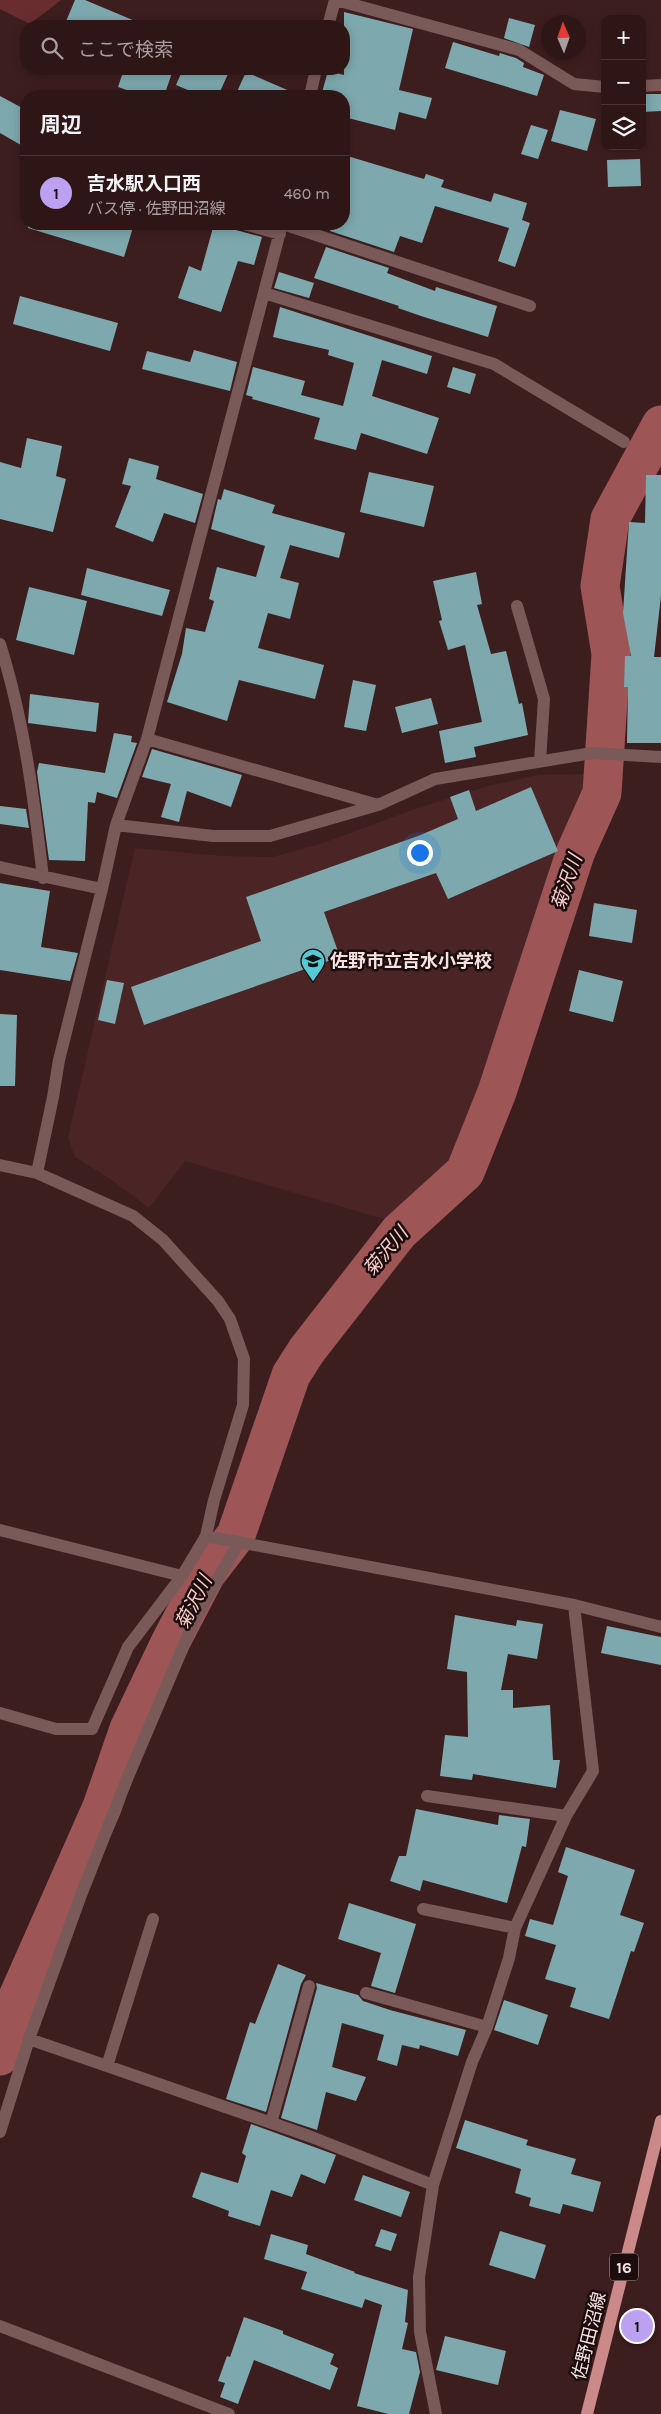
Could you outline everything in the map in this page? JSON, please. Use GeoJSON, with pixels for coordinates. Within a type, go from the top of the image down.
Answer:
{"type":"FeatureCollection","features":[{"type":"Feature","properties":{"kind":"main road","name":"佐野田沼線"},"geometry":{"type":"LineString","coordinates":[[587,2414],[661,2121]]}},
{"type":"Feature","properties":{"kind":"street"},"geometry":{"type":"LineString","coordinates":[[330,20],[335,0],[518,50],[574,84],[601,87]]}},
{"type":"Feature","properties":{"kind":"street"},"geometry":{"type":"LineString","coordinates":[[311,90],[315,75]]}},
{"type":"Feature","properties":{"kind":"street"},"geometry":{"type":"LineString","coordinates":[[646,86],[661,85]]}},
{"type":"Feature","properties":{"kind":"street"},"geometry":{"type":"LineString","coordinates":[[37,1173],[54,1097],[59,1060],[116,825],[147,739],[281,230]]}},
{"type":"Feature","properties":{"kind":"street"},"geometry":{"type":"LineString","coordinates":[[291,230],[530,306]]}},
{"type":"Feature","properties":{"kind":"street"},"geometry":{"type":"LineString","coordinates":[[264,293],[494,364],[624,442]]}},
{"type":"Feature","properties":{"kind":"street"},"geometry":{"type":"LineString","coordinates":[[517,606],[544,699],[540,761]]}},
{"type":"Feature","properties":{"kind":"street"},"geometry":{"type":"LineString","coordinates":[[0,644],[13,683],[29,771],[43,878]]}},
{"type":"Feature","properties":{"kind":"street"},"geometry":{"type":"LineString","coordinates":[[147,739],[378,805]]}},
{"type":"Feature","properties":{"kind":"street"},"geometry":{"type":"LineString","coordinates":[[116,825],[213,836],[270,836],[378,805],[435,779],[592,752],[661,756]]}},
{"type":"Feature","properties":{"kind":"street"},"geometry":{"type":"LineString","coordinates":[[0,867],[43,878],[102,889]]}},
{"type":"Feature","properties":{"kind":"street"},"geometry":{"type":"LineString","coordinates":[[0,1165],[37,1173],[133,1216],[162,1240],[218,1301],[230,1319],[244,1358],[244,1405],[214,1500],[206,1536],[182,1576],[128,1647],[92,1729],[56,1729],[0,1713]]}},
{"type":"Feature","properties":{"kind":"street"},"geometry":{"type":"LineString","coordinates":[[0,1530],[182,1576]]}},
{"type":"Feature","properties":{"kind":"street"},"geometry":{"type":"LineString","coordinates":[[206,1536],[574,1605],[661,1627]]}},
{"type":"Feature","properties":{"kind":"street"},"geometry":{"type":"LineString","coordinates":[[0,2132],[29,2039],[81,1895],[179,1653],[195,1619],[239,1542]]}},
{"type":"Feature","properties":{"kind":"street"},"geometry":{"type":"LineString","coordinates":[[436,2414],[420,2332],[418,2277],[433,2185],[472,2062],[487,2027],[509,1958],[515,1928],[566,1816],[593,1771],[574,1605]]}},
{"type":"Feature","properties":{"kind":"street"},"geometry":{"type":"LineString","coordinates":[[427,1796],[566,1816]]}},
{"type":"Feature","properties":{"kind":"street"},"geometry":{"type":"LineString","coordinates":[[423,1909],[515,1928]]}},
{"type":"Feature","properties":{"kind":"street"},"geometry":{"type":"LineString","coordinates":[[107,2066],[153,1920]]}},
{"type":"Feature","properties":{"kind":"street"},"geometry":{"type":"LineString","coordinates":[[272,2122],[309,1986]]}},
{"type":"Feature","properties":{"kind":"street"},"geometry":{"type":"LineString","coordinates":[[366,1994],[487,2027]]}},
{"type":"Feature","properties":{"kind":"street"},"geometry":{"type":"LineString","coordinates":[[29,2039],[272,2122],[433,2185]]}},
{"type":"Feature","properties":{"kind":"street"},"geometry":{"type":"LineString","coordinates":[[0,2326],[229,2414]]}},
{"type":"Feature","properties":{"kind":"shaded area"},"geometry":{"type":"Polygon","coordinates":[[[0,0],[61,0],[35,20],[22,20],[0,9],[0,0]]]}},
{"type":"Feature","properties":{"kind":"shaded area","name":"佐野市立吉水小学校"},"geometry":{"type":"Polygon","coordinates":[[[593,774],[479,1107],[447,1164],[391,1221],[185,1161],[149,1208],[112,1180],[75,1157],[68,1138],[135,848],[222,856],[273,857],[323,843],[418,808],[488,786],[538,775],[593,774]]]}},
{"type":"Feature","properties":{"kind":"building"},"geometry":{"type":"Polygon","coordinates":[[[75,0],[85,0],[133,20],[67,20],[75,0]]]}},
{"type":"Feature","properties":{"kind":"building"},"geometry":{"type":"Polygon","coordinates":[[[344,12],[413,29],[399,90],[432,98],[426,119],[399,112],[395,130],[350,119],[350,90],[323,90],[327,75],[350,75],[350,20],[344,20],[344,12]]]}},
{"type":"Feature","properties":{"kind":"building"},"geometry":{"type":"Polygon","coordinates":[[[509,18],[535,25],[529,47],[504,38],[509,18]]]}},
{"type":"Feature","properties":{"kind":"building"},"geometry":{"type":"Polygon","coordinates":[[[453,42],[499,56],[500,53],[516,58],[524,63],[523,67],[544,75],[537,96],[445,68],[453,42]]]}},
{"type":"Feature","properties":{"kind":"building"},"geometry":{"type":"Polygon","coordinates":[[[122,75],[171,75],[166,90],[127,90],[118,87],[122,75]]]}},
{"type":"Feature","properties":{"kind":"building"},"geometry":{"type":"Polygon","coordinates":[[[180,75],[228,75],[221,90],[188,90],[176,85],[180,75]]]}},
{"type":"Feature","properties":{"kind":"building"},"geometry":{"type":"Polygon","coordinates":[[[245,75],[253,75],[287,90],[238,90],[245,75]]]}},
{"type":"Feature","properties":{"kind":"building"},"geometry":{"type":"Polygon","coordinates":[[[646,94],[661,94],[661,111],[646,112],[646,94]]]}},
{"type":"Feature","properties":{"kind":"building"},"geometry":{"type":"Polygon","coordinates":[[[0,96],[20,107],[20,145],[0,133],[0,96]]]}},
{"type":"Feature","properties":{"kind":"building"},"geometry":{"type":"Polygon","coordinates":[[[560,110],[596,119],[587,151],[551,141],[560,110]]]}},
{"type":"Feature","properties":{"kind":"building"},"geometry":{"type":"Polygon","coordinates":[[[531,125],[548,130],[538,159],[521,154],[531,125]]]}},
{"type":"Feature","properties":{"kind":"building"},"geometry":{"type":"Polygon","coordinates":[[[350,157],[424,179],[426,174],[444,180],[441,187],[491,202],[494,193],[527,203],[522,220],[530,223],[515,267],[498,261],[509,228],[435,206],[422,243],[400,236],[394,252],[330,231],[350,230],[350,157]]]}},
{"type":"Feature","properties":{"kind":"building"},"geometry":{"type":"Polygon","coordinates":[[[640,159],[641,186],[608,187],[607,160],[640,159]]]}},
{"type":"Feature","properties":{"kind":"building"},"geometry":{"type":"Polygon","coordinates":[[[35,230],[132,230],[124,257],[35,230]]]}},
{"type":"Feature","properties":{"kind":"building"},"geometry":{"type":"Polygon","coordinates":[[[212,230],[236,230],[262,237],[254,265],[238,261],[221,312],[178,298],[189,266],[201,271],[212,230]]]}},
{"type":"Feature","properties":{"kind":"building"},"geometry":{"type":"Polygon","coordinates":[[[326,247],[389,268],[387,273],[435,291],[436,287],[497,306],[488,337],[421,316],[398,308],[399,306],[314,278],[326,247]]]}},
{"type":"Feature","properties":{"kind":"building"},"geometry":{"type":"Polygon","coordinates":[[[279,272],[314,283],[309,298],[274,288],[279,272]]]}},
{"type":"Feature","properties":{"kind":"building"},"geometry":{"type":"Polygon","coordinates":[[[20,296],[118,323],[110,351],[13,324],[20,296]]]}},
{"type":"Feature","properties":{"kind":"building"},"geometry":{"type":"Polygon","coordinates":[[[280,307],[432,356],[427,374],[382,360],[372,396],[439,418],[427,454],[361,433],[356,450],[314,439],[320,418],[252,399],[253,397],[246,395],[253,367],[305,381],[301,395],[343,406],[354,363],[328,355],[329,350],[273,337],[280,307]]]}},
{"type":"Feature","properties":{"kind":"building"},"geometry":{"type":"Polygon","coordinates":[[[194,350],[237,362],[230,391],[142,369],[147,351],[190,362],[194,350]]]}},
{"type":"Feature","properties":{"kind":"building"},"geometry":{"type":"Polygon","coordinates":[[[453,367],[476,374],[470,394],[447,387],[453,367]]]}},
{"type":"Feature","properties":{"kind":"building"},"geometry":{"type":"Polygon","coordinates":[[[27,438],[62,446],[56,476],[66,479],[53,532],[0,519],[0,462],[21,468],[27,438]]]}},
{"type":"Feature","properties":{"kind":"building"},"geometry":{"type":"Polygon","coordinates":[[[129,458],[159,466],[156,479],[203,494],[195,523],[164,513],[153,542],[115,527],[131,486],[122,484],[129,458]]]}},
{"type":"Feature","properties":{"kind":"building"},"geometry":{"type":"Polygon","coordinates":[[[369,472],[434,486],[424,527],[360,512],[369,472]]]}},
{"type":"Feature","properties":{"kind":"building"},"geometry":{"type":"Polygon","coordinates":[[[646,475],[661,475],[661,596],[654,657],[661,657],[661,743],[627,743],[628,687],[624,687],[625,656],[631,656],[623,613],[629,522],[645,523],[646,475]]]}},
{"type":"Feature","properties":{"kind":"building"},"geometry":{"type":"Polygon","coordinates":[[[224,489],[275,505],[272,513],[345,533],[339,558],[290,545],[280,578],[299,583],[290,619],[268,613],[258,648],[324,665],[315,699],[239,680],[227,721],[167,702],[182,654],[186,628],[205,632],[214,601],[209,599],[217,567],[256,577],[265,546],[211,529],[218,499],[221,500],[224,489]]]}},
{"type":"Feature","properties":{"kind":"building"},"geometry":{"type":"Polygon","coordinates":[[[87,568],[170,590],[162,616],[81,595],[87,568]]]}},
{"type":"Feature","properties":{"kind":"building"},"geometry":{"type":"Polygon","coordinates":[[[476,572],[482,604],[477,605],[491,654],[506,651],[519,704],[522,703],[528,735],[474,747],[476,757],[445,763],[439,731],[482,722],[465,645],[448,650],[439,621],[442,620],[433,581],[476,572]]]}},
{"type":"Feature","properties":{"kind":"building"},"geometry":{"type":"Polygon","coordinates":[[[29,587],[87,601],[74,655],[16,640],[29,587]]]}},
{"type":"Feature","properties":{"kind":"building"},"geometry":{"type":"Polygon","coordinates":[[[353,680],[376,685],[366,731],[344,727],[353,680]]]}},
{"type":"Feature","properties":{"kind":"building"},"geometry":{"type":"Polygon","coordinates":[[[30,694],[99,703],[96,732],[28,723],[30,694]]]}},
{"type":"Feature","properties":{"kind":"building"},"geometry":{"type":"Polygon","coordinates":[[[431,698],[438,724],[402,733],[395,707],[431,698]]]}},
{"type":"Feature","properties":{"kind":"building"},"geometry":{"type":"Polygon","coordinates":[[[114,733],[132,736],[131,742],[137,743],[117,798],[97,792],[95,803],[88,802],[85,861],[49,860],[37,772],[39,763],[105,773],[114,733]]]}},
{"type":"Feature","properties":{"kind":"building"},"geometry":{"type":"Polygon","coordinates":[[[152,749],[242,775],[231,807],[187,791],[179,822],[161,817],[171,784],[142,777],[152,749]]]}},
{"type":"Feature","properties":{"kind":"building"},"geometry":{"type":"Polygon","coordinates":[[[531,787],[558,851],[448,899],[436,873],[324,912],[340,957],[144,1025],[131,987],[261,941],[246,897],[418,836],[458,819],[450,797],[469,790],[476,811],[531,787]]]}},
{"type":"Feature","properties":{"kind":"building"},"geometry":{"type":"Polygon","coordinates":[[[0,806],[26,809],[29,828],[0,824],[0,806]]]}},
{"type":"Feature","properties":{"kind":"building"},"geometry":{"type":"Polygon","coordinates":[[[0,883],[50,891],[41,947],[78,953],[70,981],[0,970],[0,883]]]}},
{"type":"Feature","properties":{"kind":"building"},"geometry":{"type":"Polygon","coordinates":[[[594,903],[637,910],[632,943],[589,936],[594,903]]]}},
{"type":"Feature","properties":{"kind":"building"},"geometry":{"type":"Polygon","coordinates":[[[579,970],[623,981],[613,1022],[569,1011],[579,970]]]}},
{"type":"Feature","properties":{"kind":"building"},"geometry":{"type":"Polygon","coordinates":[[[107,980],[124,983],[115,1024],[98,1020],[107,980]]]}},
{"type":"Feature","properties":{"kind":"building"},"geometry":{"type":"Polygon","coordinates":[[[0,1014],[17,1015],[15,1086],[0,1086],[0,1014]]]}},
{"type":"Feature","properties":{"kind":"building"},"geometry":{"type":"Polygon","coordinates":[[[455,1615],[516,1626],[517,1620],[543,1624],[537,1659],[508,1654],[501,1690],[513,1690],[513,1708],[550,1705],[553,1760],[560,1760],[556,1788],[473,1774],[472,1780],[440,1776],[445,1735],[468,1737],[467,1672],[447,1669],[455,1615]]]}},
{"type":"Feature","properties":{"kind":"building"},"geometry":{"type":"Polygon","coordinates":[[[607,1626],[661,1637],[661,1665],[601,1653],[607,1626]]]}},
{"type":"Feature","properties":{"kind":"building"},"geometry":{"type":"Polygon","coordinates":[[[416,1809],[498,1825],[499,1815],[530,1819],[526,1847],[522,1846],[507,1903],[423,1880],[420,1891],[390,1881],[399,1856],[406,1856],[416,1809]]]}},
{"type":"Feature","properties":{"kind":"building"},"geometry":{"type":"Polygon","coordinates":[[[566,1847],[635,1870],[620,1915],[644,1923],[634,1952],[631,1951],[609,2019],[570,2007],[576,1988],[545,1979],[556,1945],[525,1936],[530,1919],[553,1925],[568,1876],[558,1872],[566,1847]]]}},
{"type":"Feature","properties":{"kind":"building"},"geometry":{"type":"Polygon","coordinates":[[[349,1903],[416,1924],[395,1993],[371,1986],[381,1953],[338,1939],[349,1903]]]}},
{"type":"Feature","properties":{"kind":"building"},"geometry":{"type":"Polygon","coordinates":[[[278,1964],[306,1975],[301,1984],[266,2112],[226,2099],[250,2022],[255,2024],[278,1964]]]}},
{"type":"Feature","properties":{"kind":"building"},"geometry":{"type":"Polygon","coordinates":[[[316,1983],[358,1995],[363,2001],[390,2010],[466,2030],[458,2056],[420,2045],[419,2049],[402,2045],[397,2066],[377,2060],[384,2035],[342,2023],[332,2067],[366,2077],[356,2101],[326,2092],[317,2130],[281,2118],[317,1988],[316,1983]]]}},
{"type":"Feature","properties":{"kind":"building"},"geometry":{"type":"Polygon","coordinates":[[[504,2000],[548,2015],[538,2045],[494,2030],[504,2000]]]}},
{"type":"Feature","properties":{"kind":"building"},"geometry":{"type":"Polygon","coordinates":[[[465,2120],[528,2140],[526,2145],[576,2159],[571,2174],[601,2182],[593,2212],[563,2204],[560,2214],[529,2206],[531,2198],[515,2193],[521,2169],[456,2148],[465,2120]]]}},
{"type":"Feature","properties":{"kind":"building"},"geometry":{"type":"Polygon","coordinates":[[[251,2124],[336,2155],[325,2184],[301,2174],[292,2197],[271,2190],[260,2226],[228,2216],[229,2211],[192,2197],[201,2172],[238,2183],[246,2156],[242,2153],[251,2124]]]}},
{"type":"Feature","properties":{"kind":"building"},"geometry":{"type":"Polygon","coordinates":[[[363,2175],[410,2192],[401,2217],[354,2200],[363,2175]]]}},
{"type":"Feature","properties":{"kind":"building"},"geometry":{"type":"Polygon","coordinates":[[[381,2229],[397,2234],[391,2251],[375,2246],[381,2229]]]}},
{"type":"Feature","properties":{"kind":"building"},"geometry":{"type":"Polygon","coordinates":[[[500,2231],[546,2245],[535,2279],[489,2265],[500,2231]]]}},
{"type":"Feature","properties":{"kind":"building"},"geometry":{"type":"Polygon","coordinates":[[[271,2234],[308,2245],[306,2254],[354,2273],[408,2290],[405,2322],[408,2323],[402,2349],[416,2352],[420,2372],[409,2414],[388,2414],[357,2406],[382,2305],[365,2299],[362,2308],[301,2289],[307,2272],[264,2259],[271,2234]]]}},
{"type":"Feature","properties":{"kind":"building"},"geometry":{"type":"Polygon","coordinates":[[[244,2317],[283,2331],[283,2334],[334,2354],[330,2364],[338,2368],[330,2390],[254,2360],[238,2404],[220,2397],[225,2383],[218,2381],[227,2356],[230,2357],[244,2317]]]}},
{"type":"Feature","properties":{"kind":"building"},"geometry":{"type":"Polygon","coordinates":[[[445,2336],[506,2351],[498,2385],[436,2370],[445,2336]]]}},
{"type":"Feature","properties":{"kind":"waterway","name":"菊沢川"},"geometry":{"type":"LineString","coordinates":[[0,2056],[18,1997],[102,1807],[129,1729],[171,1641],[206,1574],[236,1535],[291,1375],[307,1350],[399,1232],[465,1172],[497,1092],[576,851],[602,793],[611,654],[600,586],[610,519],[661,425]]}},
{"type":"Feature","properties":{"kind":"place","name":"佐野市立吉水小学校"},"geometry":{"type":"Point","coordinates":[313,982]}},
{"type":"Feature","properties":{"kind":"place","name":"吉水駅入口西"},"geometry":{"type":"Point","coordinates":[637,2326]}}]}
